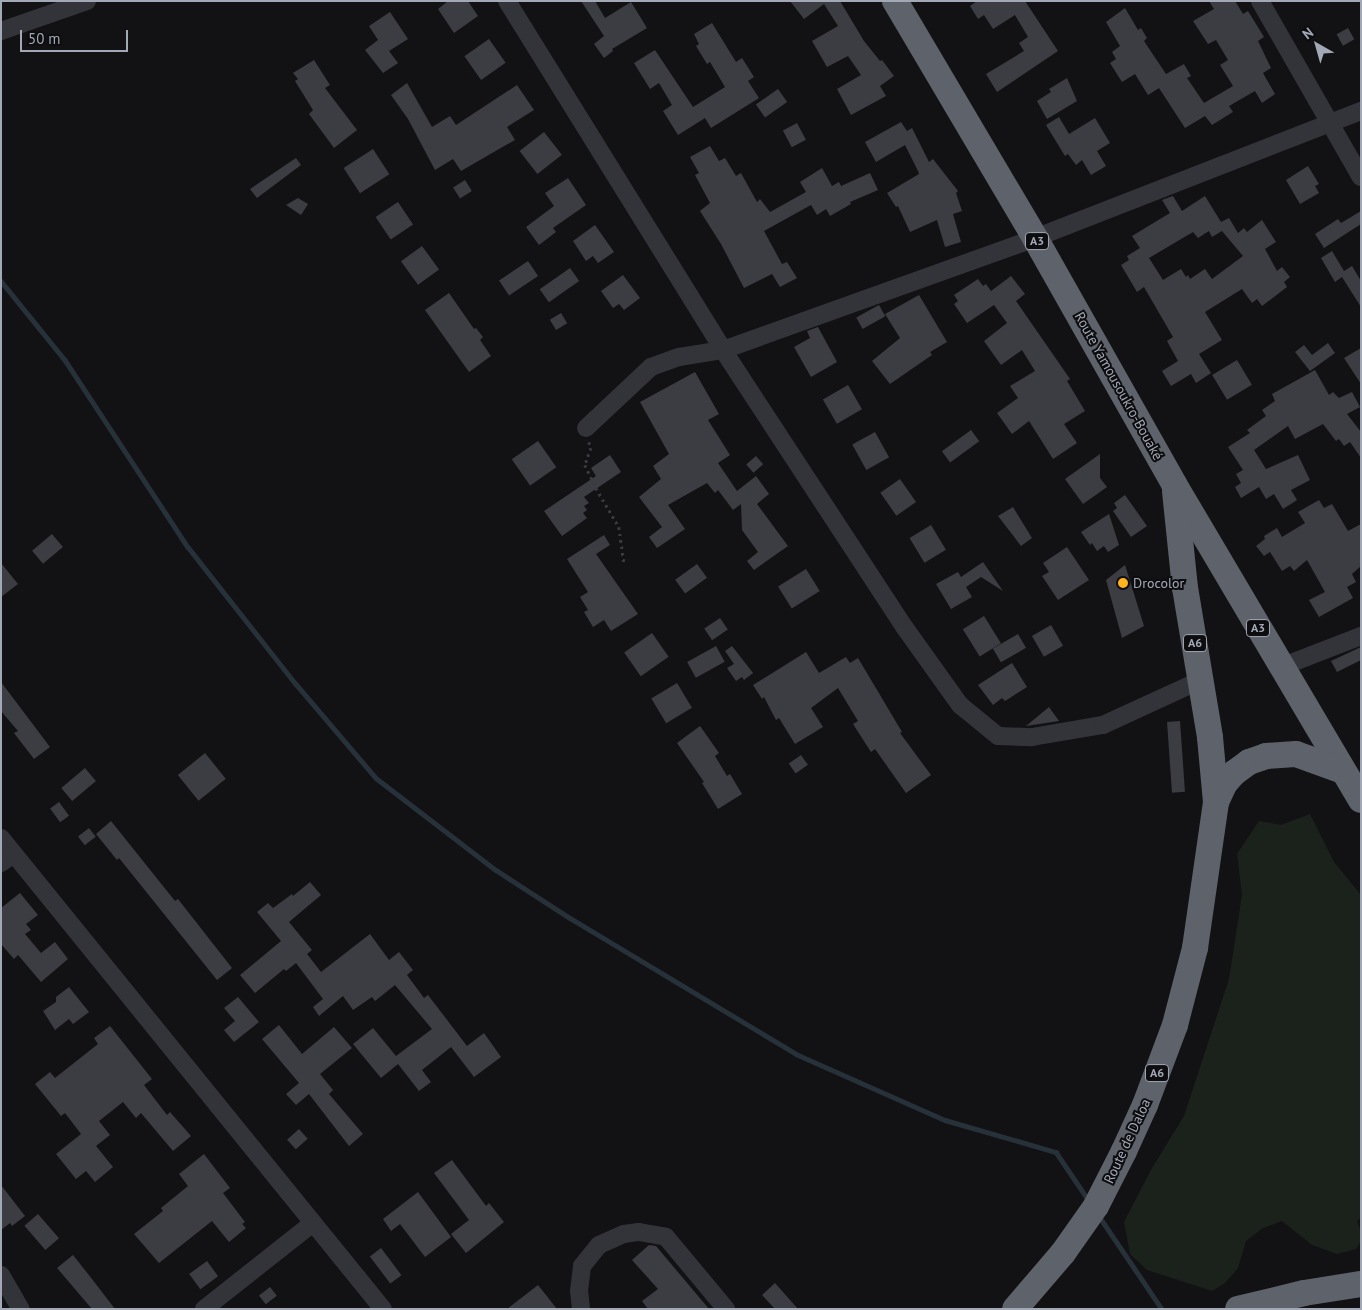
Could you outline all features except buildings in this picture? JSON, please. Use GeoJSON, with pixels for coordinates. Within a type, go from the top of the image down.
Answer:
{"type":"FeatureCollection","features":[{"type":"Feature","properties":{"kind":"highway","name":"Route Yamousoukro-Bouaké"},"geometry":{"type":"LineString","coordinates":[[895,1],[1035,238],[1174,484],[1343,771]]}},
{"type":"Feature","properties":{"kind":"highway","name":"A6"},"geometry":{"type":"LineString","coordinates":[[1174,484],[1185,588],[1210,737],[1216,802]]}},
{"type":"Feature","properties":{"kind":"highway"},"geometry":{"type":"LineString","coordinates":[[1216,802],[1225,783],[1234,773],[1249,762],[1266,756],[1296,754],[1343,771]]}},
{"type":"Feature","properties":{"kind":"highway","name":"A3"},"geometry":{"type":"LineString","coordinates":[[1343,771],[1361,800]]}},
{"type":"Feature","properties":{"kind":"highway","name":"Route de Daloa"},"geometry":{"type":"LineString","coordinates":[[1015,1309],[1063,1253],[1096,1206],[1145,1104],[1175,1025],[1194,948],[1216,802]]}},
{"type":"Feature","properties":{"kind":"highway"},"geometry":{"type":"LineString","coordinates":[[1238,1309],[1304,1293],[1361,1284]]}},
{"type":"Feature","properties":{"kind":"street"},"geometry":{"type":"LineString","coordinates":[[1,31],[87,1]]}},
{"type":"Feature","properties":{"kind":"street"},"geometry":{"type":"LineString","coordinates":[[507,1],[723,350],[904,628],[960,705],[998,736],[1032,737],[1103,725],[1201,680]]}},
{"type":"Feature","properties":{"kind":"street"},"geometry":{"type":"LineString","coordinates":[[1260,1],[1328,123],[1361,177]]}},
{"type":"Feature","properties":{"kind":"street"},"geometry":{"type":"LineString","coordinates":[[586,428],[651,367],[679,357],[723,350],[1035,238],[1361,111]]}},
{"type":"Feature","properties":{"kind":"street"},"geometry":{"type":"LineString","coordinates":[[1281,667],[1361,636]]}},
{"type":"Feature","properties":{"kind":"street"},"geometry":{"type":"LineString","coordinates":[[1,838],[7,858],[383,1309]]}},
{"type":"Feature","properties":{"kind":"street"},"geometry":{"type":"LineString","coordinates":[[207,1308],[313,1223]]}},
{"type":"Feature","properties":{"kind":"street"},"geometry":{"type":"LineString","coordinates":[[581,1309],[579,1291],[582,1266],[599,1245],[624,1234],[639,1232],[666,1237],[726,1309]]}},
{"type":"Feature","properties":{"kind":"street"},"geometry":{"type":"LineString","coordinates":[[1,1275],[21,1309]]}},
{"type":"Feature","properties":{"kind":"path"},"geometry":{"type":"LineString","coordinates":[[586,428],[591,448],[585,465],[619,527],[624,563]]}},
{"type":"Feature","properties":{"kind":"shaded area"},"geometry":{"type":"Polygon","coordinates":[[[1310,814],[1334,862],[1361,895],[1361,1217],[1357,1221],[1361,1232],[1361,1241],[1356,1249],[1337,1254],[1312,1245],[1282,1221],[1263,1228],[1246,1241],[1238,1268],[1225,1283],[1212,1291],[1147,1270],[1130,1254],[1124,1222],[1152,1168],[1184,1116],[1229,979],[1242,895],[1237,854],[1259,821],[1281,825],[1310,814]]]}},
{"type":"Feature","properties":{"kind":"waterway"},"geometry":{"type":"LineString","coordinates":[[1,281],[65,360],[188,547],[296,684],[376,778],[496,870],[570,918],[796,1054],[945,1120],[1056,1152],[1089,1201]]}},
{"type":"Feature","properties":{"kind":"waterway"},"geometry":{"type":"LineString","coordinates":[[1099,1216],[1162,1309]]}},
{"type":"Feature","properties":{"kind":"place","name":"Drocolor"},"geometry":{"type":"Point","coordinates":[1123,583]}}]}
